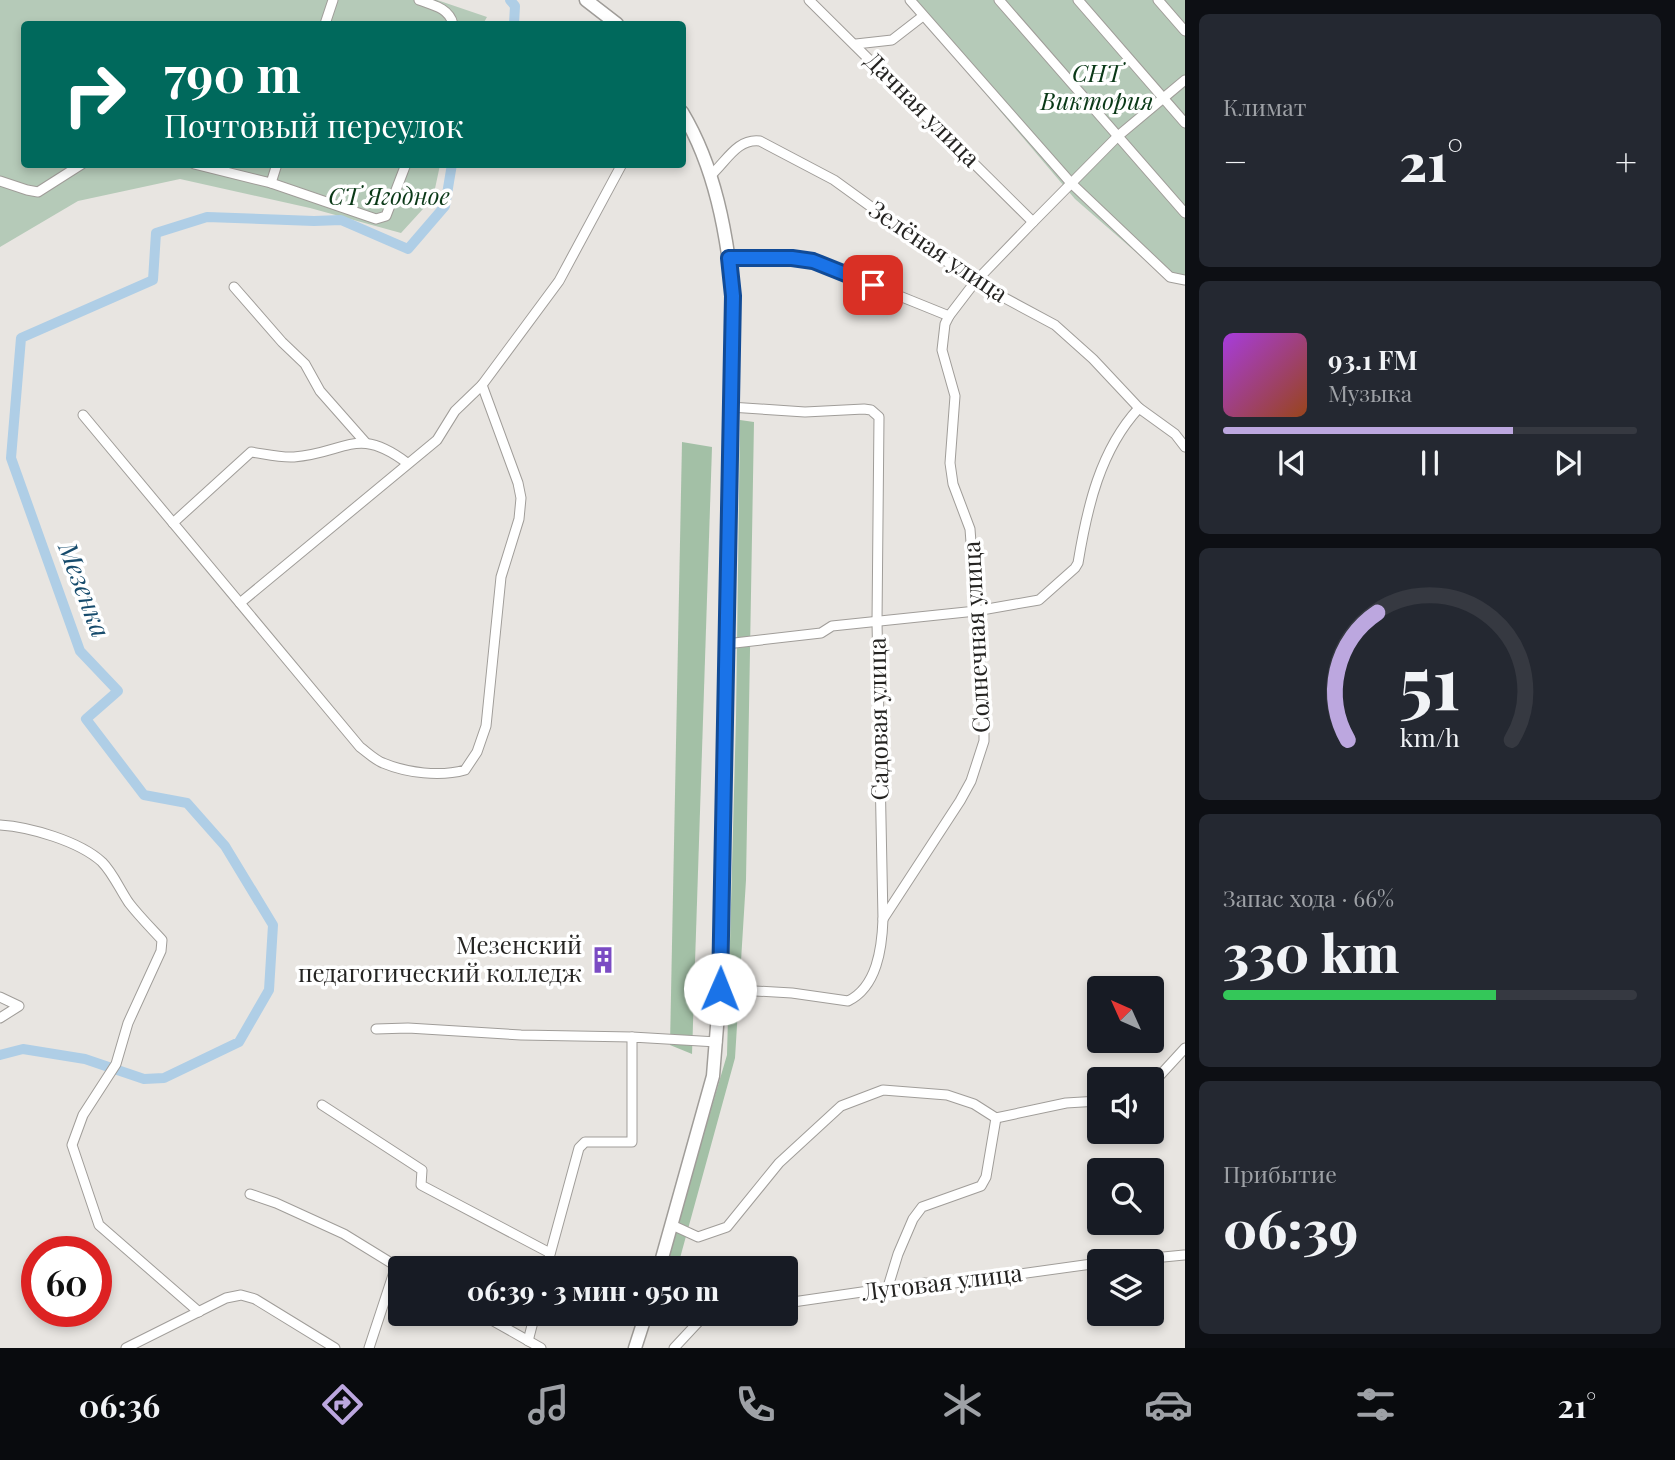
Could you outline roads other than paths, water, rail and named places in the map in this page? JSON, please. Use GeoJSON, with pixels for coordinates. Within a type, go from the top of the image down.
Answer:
{"type":"FeatureCollection","features":[{"type":"Feature","properties":{"kind":"main road"},"geometry":{"type":"LineString","coordinates":[[586,0],[613,21]]}},
{"type":"Feature","properties":{"kind":"main road"},"geometry":{"type":"LineString","coordinates":[[663,1256],[713,1076],[720,989],[733,296],[726,235],[710,176],[686,121]]}},
{"type":"Feature","properties":{"kind":"main road"},"geometry":{"type":"LineString","coordinates":[[635,1348],[642,1326]]}},
{"type":"Feature","properties":{"kind":"street"},"geometry":{"type":"LineString","coordinates":[[326,21],[333,0]]}},
{"type":"Feature","properties":{"kind":"street"},"geometry":{"type":"LineString","coordinates":[[419,0],[449,14],[452,21]]}},
{"type":"Feature","properties":{"kind":"street","name":"Дачная улица"},"geometry":{"type":"LineString","coordinates":[[809,0],[1033,222]]}},
{"type":"Feature","properties":{"kind":"street"},"geometry":{"type":"LineString","coordinates":[[910,0],[1072,183],[1170,277],[1185,280]]}},
{"type":"Feature","properties":{"kind":"street"},"geometry":{"type":"LineString","coordinates":[[999,0],[1185,213]]}},
{"type":"Feature","properties":{"kind":"street"},"geometry":{"type":"LineString","coordinates":[[1078,0],[1185,122]]}},
{"type":"Feature","properties":{"kind":"street"},"geometry":{"type":"LineString","coordinates":[[1158,0],[1185,31]]}},
{"type":"Feature","properties":{"kind":"street"},"geometry":{"type":"LineString","coordinates":[[856,44],[892,40],[923,16]]}},
{"type":"Feature","properties":{"kind":"street"},"geometry":{"type":"LineString","coordinates":[[729,258],[792,258],[813,261],[949,316],[975,282],[1118,136],[1185,80]]}},
{"type":"Feature","properties":{"kind":"street","name":"Зелёная улица"},"geometry":{"type":"LineString","coordinates":[[710,176],[741,144],[750,140],[760,141],[834,180],[975,282],[1055,325],[1093,359],[1139,408],[1175,434],[1185,447]]}},
{"type":"Feature","properties":{"kind":"street"},"geometry":{"type":"LineString","coordinates":[[0,181],[38,192],[76,168]]}},
{"type":"Feature","properties":{"kind":"street"},"geometry":{"type":"LineString","coordinates":[[210,168],[271,183],[376,219],[386,216],[404,168]]}},
{"type":"Feature","properties":{"kind":"street"},"geometry":{"type":"LineString","coordinates":[[271,183],[276,168]]}},
{"type":"Feature","properties":{"kind":"street"},"geometry":{"type":"LineString","coordinates":[[240,603],[437,440],[455,411],[482,385],[559,281],[620,168]]}},
{"type":"Feature","properties":{"kind":"street"},"geometry":{"type":"LineString","coordinates":[[233,287],[305,364],[320,391],[365,442],[389,450],[407,463]]}},
{"type":"Feature","properties":{"kind":"street","name":"Солнечная улица"},"geometry":{"type":"LineString","coordinates":[[883,919],[960,802],[979,760],[984,741],[970,529],[953,484],[950,463],[955,396],[942,350],[949,316]]}},
{"type":"Feature","properties":{"kind":"street"},"geometry":{"type":"LineString","coordinates":[[83,415],[360,747],[380,762],[407,770],[449,775],[465,770],[477,752],[486,726],[492,645],[501,577],[519,519],[521,498],[482,385]]}},
{"type":"Feature","properties":{"kind":"street","name":"Садовая улица"},"geometry":{"type":"LineString","coordinates":[[720,989],[792,993],[840,1001],[856,998],[869,981],[880,956],[883,919],[877,622],[878,417],[871,410],[864,409],[805,412],[730,407]]}},
{"type":"Feature","properties":{"kind":"street"},"geometry":{"type":"LineString","coordinates":[[726,644],[821,633],[832,626],[976,611],[1039,600],[1078,563],[1086,515],[1111,447],[1123,425],[1139,408]]}},
{"type":"Feature","properties":{"kind":"street"},"geometry":{"type":"LineString","coordinates":[[173,523],[251,452],[293,457],[365,442]]}},
{"type":"Feature","properties":{"kind":"street"},"geometry":{"type":"LineString","coordinates":[[0,825],[18,826],[52,836],[88,852],[103,863],[130,904],[162,940],[161,951],[128,1023],[113,1068],[83,1115],[72,1145],[99,1225],[199,1312]]}},
{"type":"Feature","properties":{"kind":"street"},"geometry":{"type":"LineString","coordinates":[[0,997],[19,1006],[0,1018]]}},
{"type":"Feature","properties":{"kind":"street"},"geometry":{"type":"LineString","coordinates":[[376,1029],[408,1028],[717,1042]]}},
{"type":"Feature","properties":{"kind":"street"},"geometry":{"type":"LineString","coordinates":[[549,1256],[579,1148],[585,1142],[632,1142],[632,1037]]}},
{"type":"Feature","properties":{"kind":"street"},"geometry":{"type":"LineString","coordinates":[[1164,1071],[1185,1048]]}},
{"type":"Feature","properties":{"kind":"street"},"geometry":{"type":"LineString","coordinates":[[673,1225],[698,1237],[727,1227],[779,1163],[841,1106],[883,1090],[947,1095],[974,1104],[996,1118],[1066,1103],[1087,1102]]}},
{"type":"Feature","properties":{"kind":"street"},"geometry":{"type":"LineString","coordinates":[[322,1105],[422,1170],[421,1185],[550,1253]]}},
{"type":"Feature","properties":{"kind":"street"},"geometry":{"type":"LineString","coordinates":[[887,1290],[907,1233],[922,1208],[981,1186],[986,1177],[996,1118]]}},
{"type":"Feature","properties":{"kind":"street"},"geometry":{"type":"LineString","coordinates":[[250,1194],[344,1234],[388,1260]]}},
{"type":"Feature","properties":{"kind":"street"},"geometry":{"type":"LineString","coordinates":[[1164,1257],[1184,1255]]}},
{"type":"Feature","properties":{"kind":"street","name":"Луговая улица"},"geometry":{"type":"LineString","coordinates":[[798,1301],[924,1283],[947,1284],[1087,1265]]}},
{"type":"Feature","properties":{"kind":"street"},"geometry":{"type":"LineString","coordinates":[[126,1348],[226,1298],[241,1295],[255,1299],[335,1348]]}},
{"type":"Feature","properties":{"kind":"street"},"geometry":{"type":"LineString","coordinates":[[369,1348],[388,1297]]}},
{"type":"Feature","properties":{"kind":"street"},"geometry":{"type":"LineString","coordinates":[[502,1326],[541,1348]]}},
{"type":"Feature","properties":{"kind":"street"},"geometry":{"type":"LineString","coordinates":[[528,1341],[532,1326]]}},
{"type":"Feature","properties":{"kind":"street"},"geometry":{"type":"LineString","coordinates":[[674,1348],[695,1326]]}},
{"type":"Feature","properties":{"kind":"waterway","name":"Мезенка"},"geometry":{"type":"LineString","coordinates":[[510,0],[515,6],[514,21]]}},
{"type":"Feature","properties":{"kind":"waterway","name":"Мезенка"},"geometry":{"type":"LineString","coordinates":[[0,1055],[23,1049],[85,1059],[144,1079],[164,1078],[239,1042],[269,990],[273,925],[225,846],[187,803],[144,795],[86,719],[118,691],[80,651],[11,458],[21,338],[153,280],[156,233],[207,217],[341,220],[408,249],[445,206],[451,168]]}},
{"type":"Feature","properties":{"kind":"place","name":"Мезенский педагогический колледж"},"geometry":{"type":"Point","coordinates":[603,960]}},
{"type":"Feature","properties":{"kind":"park label","name":"СНТ Виктория"},"geometry":{"type":"Point","coordinates":[1097,88]}},
{"type":"Feature","properties":{"kind":"park label","name":"СТ Ягодное"},"geometry":{"type":"Point","coordinates":[389,197]}}]}
